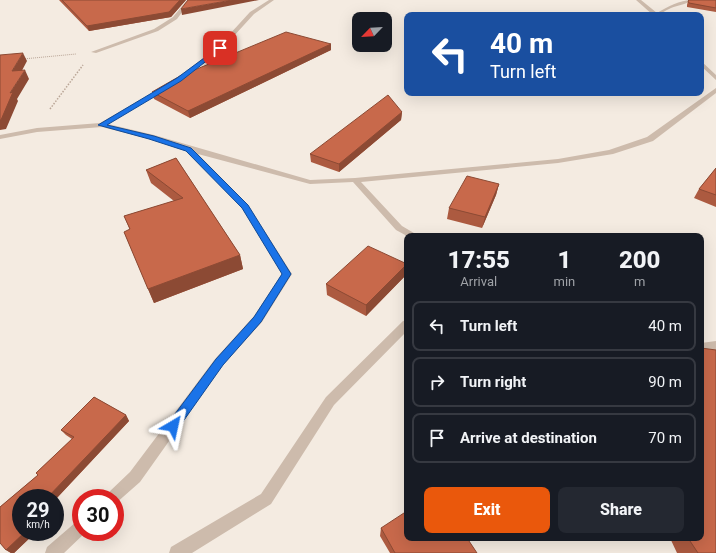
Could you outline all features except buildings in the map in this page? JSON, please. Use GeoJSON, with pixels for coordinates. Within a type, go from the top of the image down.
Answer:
{"type":"FeatureCollection","features":[{"type":"Feature","properties":{"kind":"street"},"geometry":{"type":"LineString","coordinates":[[94,52],[156,30],[176,18],[189,0]]}},
{"type":"Feature","properties":{"kind":"street"},"geometry":{"type":"LineString","coordinates":[[172,84],[220,48],[252,13],[272,0]]}},
{"type":"Feature","properties":{"kind":"street"},"geometry":{"type":"LineString","coordinates":[[638,0],[653,12]]}},
{"type":"Feature","properties":{"kind":"street"},"geometry":{"type":"LineString","coordinates":[[662,12],[670,7],[690,0]]}},
{"type":"Feature","properties":{"kind":"street"},"geometry":{"type":"LineString","coordinates":[[704,66],[716,78]]}},
{"type":"Feature","properties":{"kind":"street"},"geometry":{"type":"LineString","coordinates":[[102,125],[166,88]]}},
{"type":"Feature","properties":{"kind":"street"},"geometry":{"type":"LineString","coordinates":[[0,137],[37,130],[102,125],[151,137],[310,182],[355,180],[558,161],[610,152],[650,139],[716,90]]}},
{"type":"Feature","properties":{"kind":"street"},"geometry":{"type":"LineString","coordinates":[[123,489],[136,477],[219,362],[258,319],[287,274],[245,207],[189,149]]}},
{"type":"Feature","properties":{"kind":"street"},"geometry":{"type":"LineString","coordinates":[[355,180],[399,228],[408,233]]}},
{"type":"Feature","properties":{"kind":"street"},"geometry":{"type":"LineString","coordinates":[[177,553],[266,499],[330,401],[404,327]]}},
{"type":"Feature","properties":{"kind":"street"},"geometry":{"type":"LineString","coordinates":[[704,348],[716,346]]}},
{"type":"Feature","properties":{"kind":"street"},"geometry":{"type":"LineString","coordinates":[[53,553],[72,535]]}},
{"type":"Feature","properties":{"kind":"path"},"geometry":{"type":"LineString","coordinates":[[24,58],[94,52]]}},
{"type":"Feature","properties":{"kind":"path"},"geometry":{"type":"LineString","coordinates":[[37,130],[54,102],[94,52]]}},
{"type":"Feature","properties":{"kind":"route"},"geometry":{"type":"LineString","coordinates":[[173,426],[219,362],[258,319],[287,274],[245,207],[189,149],[151,137],[102,125],[179,80],[220,48]]}}]}
